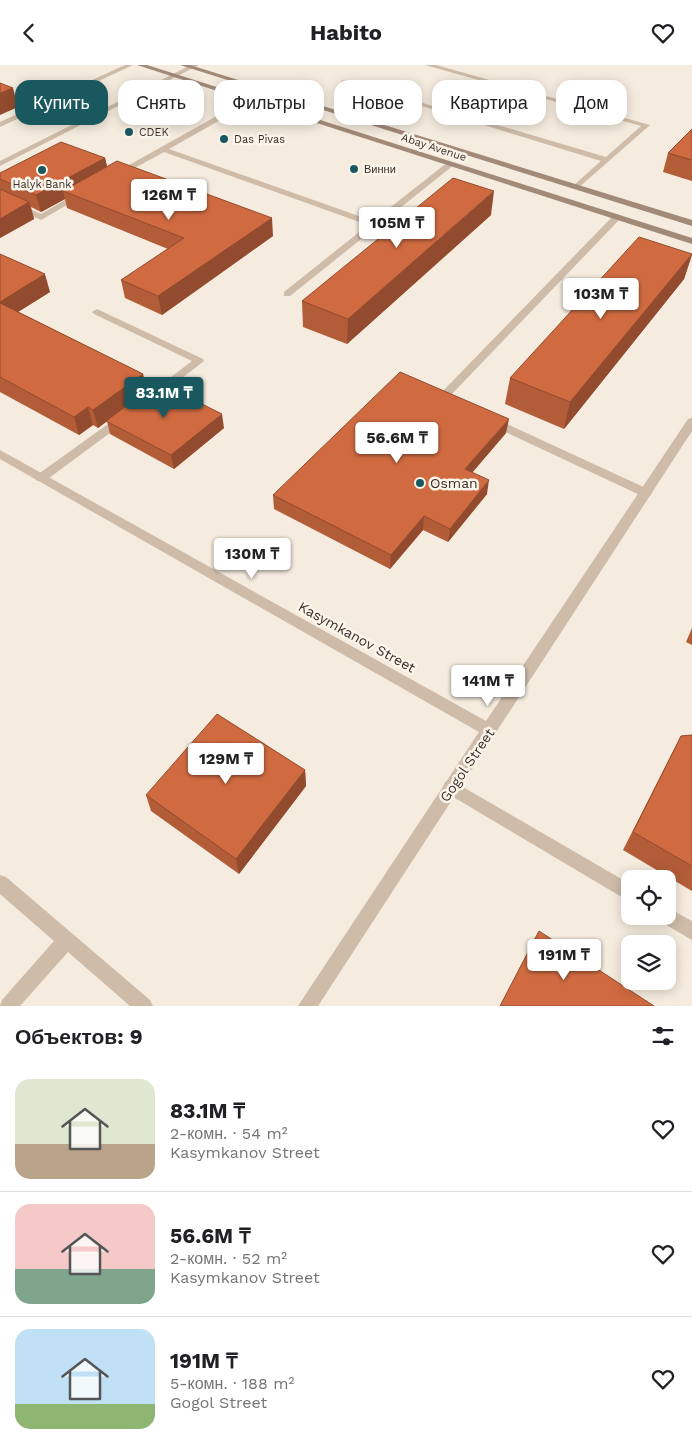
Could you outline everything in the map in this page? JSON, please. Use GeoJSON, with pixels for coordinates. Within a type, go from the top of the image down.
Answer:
{"type":"FeatureCollection","features":[{"type":"Feature","properties":{"kind":"main road","name":"Abay Avenue"},"geometry":{"type":"LineString","coordinates":[[140,65],[214,89]]}},
{"type":"Feature","properties":{"kind":"main road","name":"Abay Avenue"},"geometry":{"type":"LineString","coordinates":[[190,66],[692,223]]}},
{"type":"Feature","properties":{"kind":"main road","name":"Abay Avenue"},"geometry":{"type":"LineString","coordinates":[[324,124],[692,241]]}},
{"type":"Feature","properties":{"kind":"street"},"geometry":{"type":"LineString","coordinates":[[0,125],[130,65]]}},
{"type":"Feature","properties":{"kind":"street"},"geometry":{"type":"LineString","coordinates":[[428,65],[646,125],[577,187]]}},
{"type":"Feature","properties":{"kind":"street"},"geometry":{"type":"LineString","coordinates":[[0,164],[174,76],[190,66]]}},
{"type":"Feature","properties":{"kind":"street"},"geometry":{"type":"LineString","coordinates":[[422,104],[607,160]]}},
{"type":"Feature","properties":{"kind":"street"},"geometry":{"type":"LineString","coordinates":[[106,181],[214,120]]}},
{"type":"Feature","properties":{"kind":"street"},"geometry":{"type":"LineString","coordinates":[[163,149],[375,225]]}},
{"type":"Feature","properties":{"kind":"street"},"geometry":{"type":"LineString","coordinates":[[287,294],[451,164]]}},
{"type":"Feature","properties":{"kind":"street"},"geometry":{"type":"LineString","coordinates":[[0,198],[41,217],[90,190]]}},
{"type":"Feature","properties":{"kind":"street"},"geometry":{"type":"LineString","coordinates":[[461,406],[443,397],[617,217]]}},
{"type":"Feature","properties":{"kind":"street"},"geometry":{"type":"LineString","coordinates":[[97,312],[199,361],[144,402]]}},
{"type":"Feature","properties":{"kind":"street"},"geometry":{"type":"LineString","coordinates":[[41,478],[128,414]]}},
{"type":"Feature","properties":{"kind":"street"},"geometry":{"type":"LineString","coordinates":[[478,414],[646,493]]}},
{"type":"Feature","properties":{"kind":"street","name":"Gogol Street"},"geometry":{"type":"LineString","coordinates":[[307,1006],[692,422]]}},
{"type":"Feature","properties":{"kind":"street","name":"Kasymkanov Street"},"geometry":{"type":"LineString","coordinates":[[0,454],[490,731]]}},
{"type":"Feature","properties":{"kind":"street"},"geometry":{"type":"LineString","coordinates":[[452,787],[621,889]]}},
{"type":"Feature","properties":{"kind":"street"},"geometry":{"type":"LineString","coordinates":[[0,883],[144,1006]]}},
{"type":"Feature","properties":{"kind":"street"},"geometry":{"type":"LineString","coordinates":[[676,921],[692,931]]}},
{"type":"Feature","properties":{"kind":"street"},"geometry":{"type":"LineString","coordinates":[[8,1006],[67,940]]}},
{"type":"Feature","properties":{"kind":"building"},"geometry":{"type":"Polygon","coordinates":[[[0,83],[13,88],[0,93],[0,83]]]}},
{"type":"Feature","properties":{"kind":"building"},"geometry":{"type":"Polygon","coordinates":[[[692,129],[692,160],[668,153],[692,129]]]}},
{"type":"Feature","properties":{"kind":"building"},"geometry":{"type":"Polygon","coordinates":[[[61,142],[105,158],[36,195],[0,179],[0,173],[61,142]]]}},
{"type":"Feature","properties":{"kind":"building"},"geometry":{"type":"Polygon","coordinates":[[[117,161],[272,218],[158,296],[121,280],[184,238],[63,191],[117,161]]]}},
{"type":"Feature","properties":{"kind":"building"},"geometry":{"type":"Polygon","coordinates":[[[453,178],[494,191],[348,319],[302,301],[453,178]]]}},
{"type":"Feature","properties":{"kind":"building"},"geometry":{"type":"Polygon","coordinates":[[[0,189],[29,202],[0,219],[0,189]]]}},
{"type":"Feature","properties":{"kind":"building"},"geometry":{"type":"Polygon","coordinates":[[[639,237],[692,254],[570,402],[510,378],[639,237]]]}},
{"type":"Feature","properties":{"kind":"building"},"geometry":{"type":"Polygon","coordinates":[[[0,254],[45,274],[0,302],[0,254]]]}},
{"type":"Feature","properties":{"kind":"building"},"geometry":{"type":"Polygon","coordinates":[[[0,303],[143,374],[93,410],[88,407],[74,417],[0,377],[0,303]]]}},
{"type":"Feature","properties":{"kind":"building"},"geometry":{"type":"Polygon","coordinates":[[[400,372],[509,419],[465,469],[489,480],[450,529],[424,516],[391,555],[273,495],[400,372]]]}},
{"type":"Feature","properties":{"kind":"building"},"geometry":{"type":"Polygon","coordinates":[[[156,384],[178,395],[180,393],[222,414],[171,455],[106,421],[156,384]]]}},
{"type":"Feature","properties":{"kind":"building"},"geometry":{"type":"Polygon","coordinates":[[[217,714],[305,770],[236,859],[146,795],[217,714]]]}},
{"type":"Feature","properties":{"kind":"building"},"geometry":{"type":"Polygon","coordinates":[[[692,735],[692,866],[633,832],[681,736],[692,735]]]}},
{"type":"Feature","properties":{"kind":"building"},"geometry":{"type":"Polygon","coordinates":[[[539,931],[621,984],[621,990],[629,990],[654,1006],[500,1006],[539,931]]]}},
{"type":"Feature","properties":{"kind":"place","name":"CDEK"},"geometry":{"type":"Point","coordinates":[129,132]}},
{"type":"Feature","properties":{"kind":"place","name":"Das Pivas"},"geometry":{"type":"Point","coordinates":[224,139]}},
{"type":"Feature","properties":{"kind":"place","name":"Винни"},"geometry":{"type":"Point","coordinates":[354,169]}},
{"type":"Feature","properties":{"kind":"place","name":"Halyk Bank"},"geometry":{"type":"Point","coordinates":[42,170]}},
{"type":"Feature","properties":{"kind":"place","name":"Osman"},"geometry":{"type":"Point","coordinates":[420,483]}}]}
